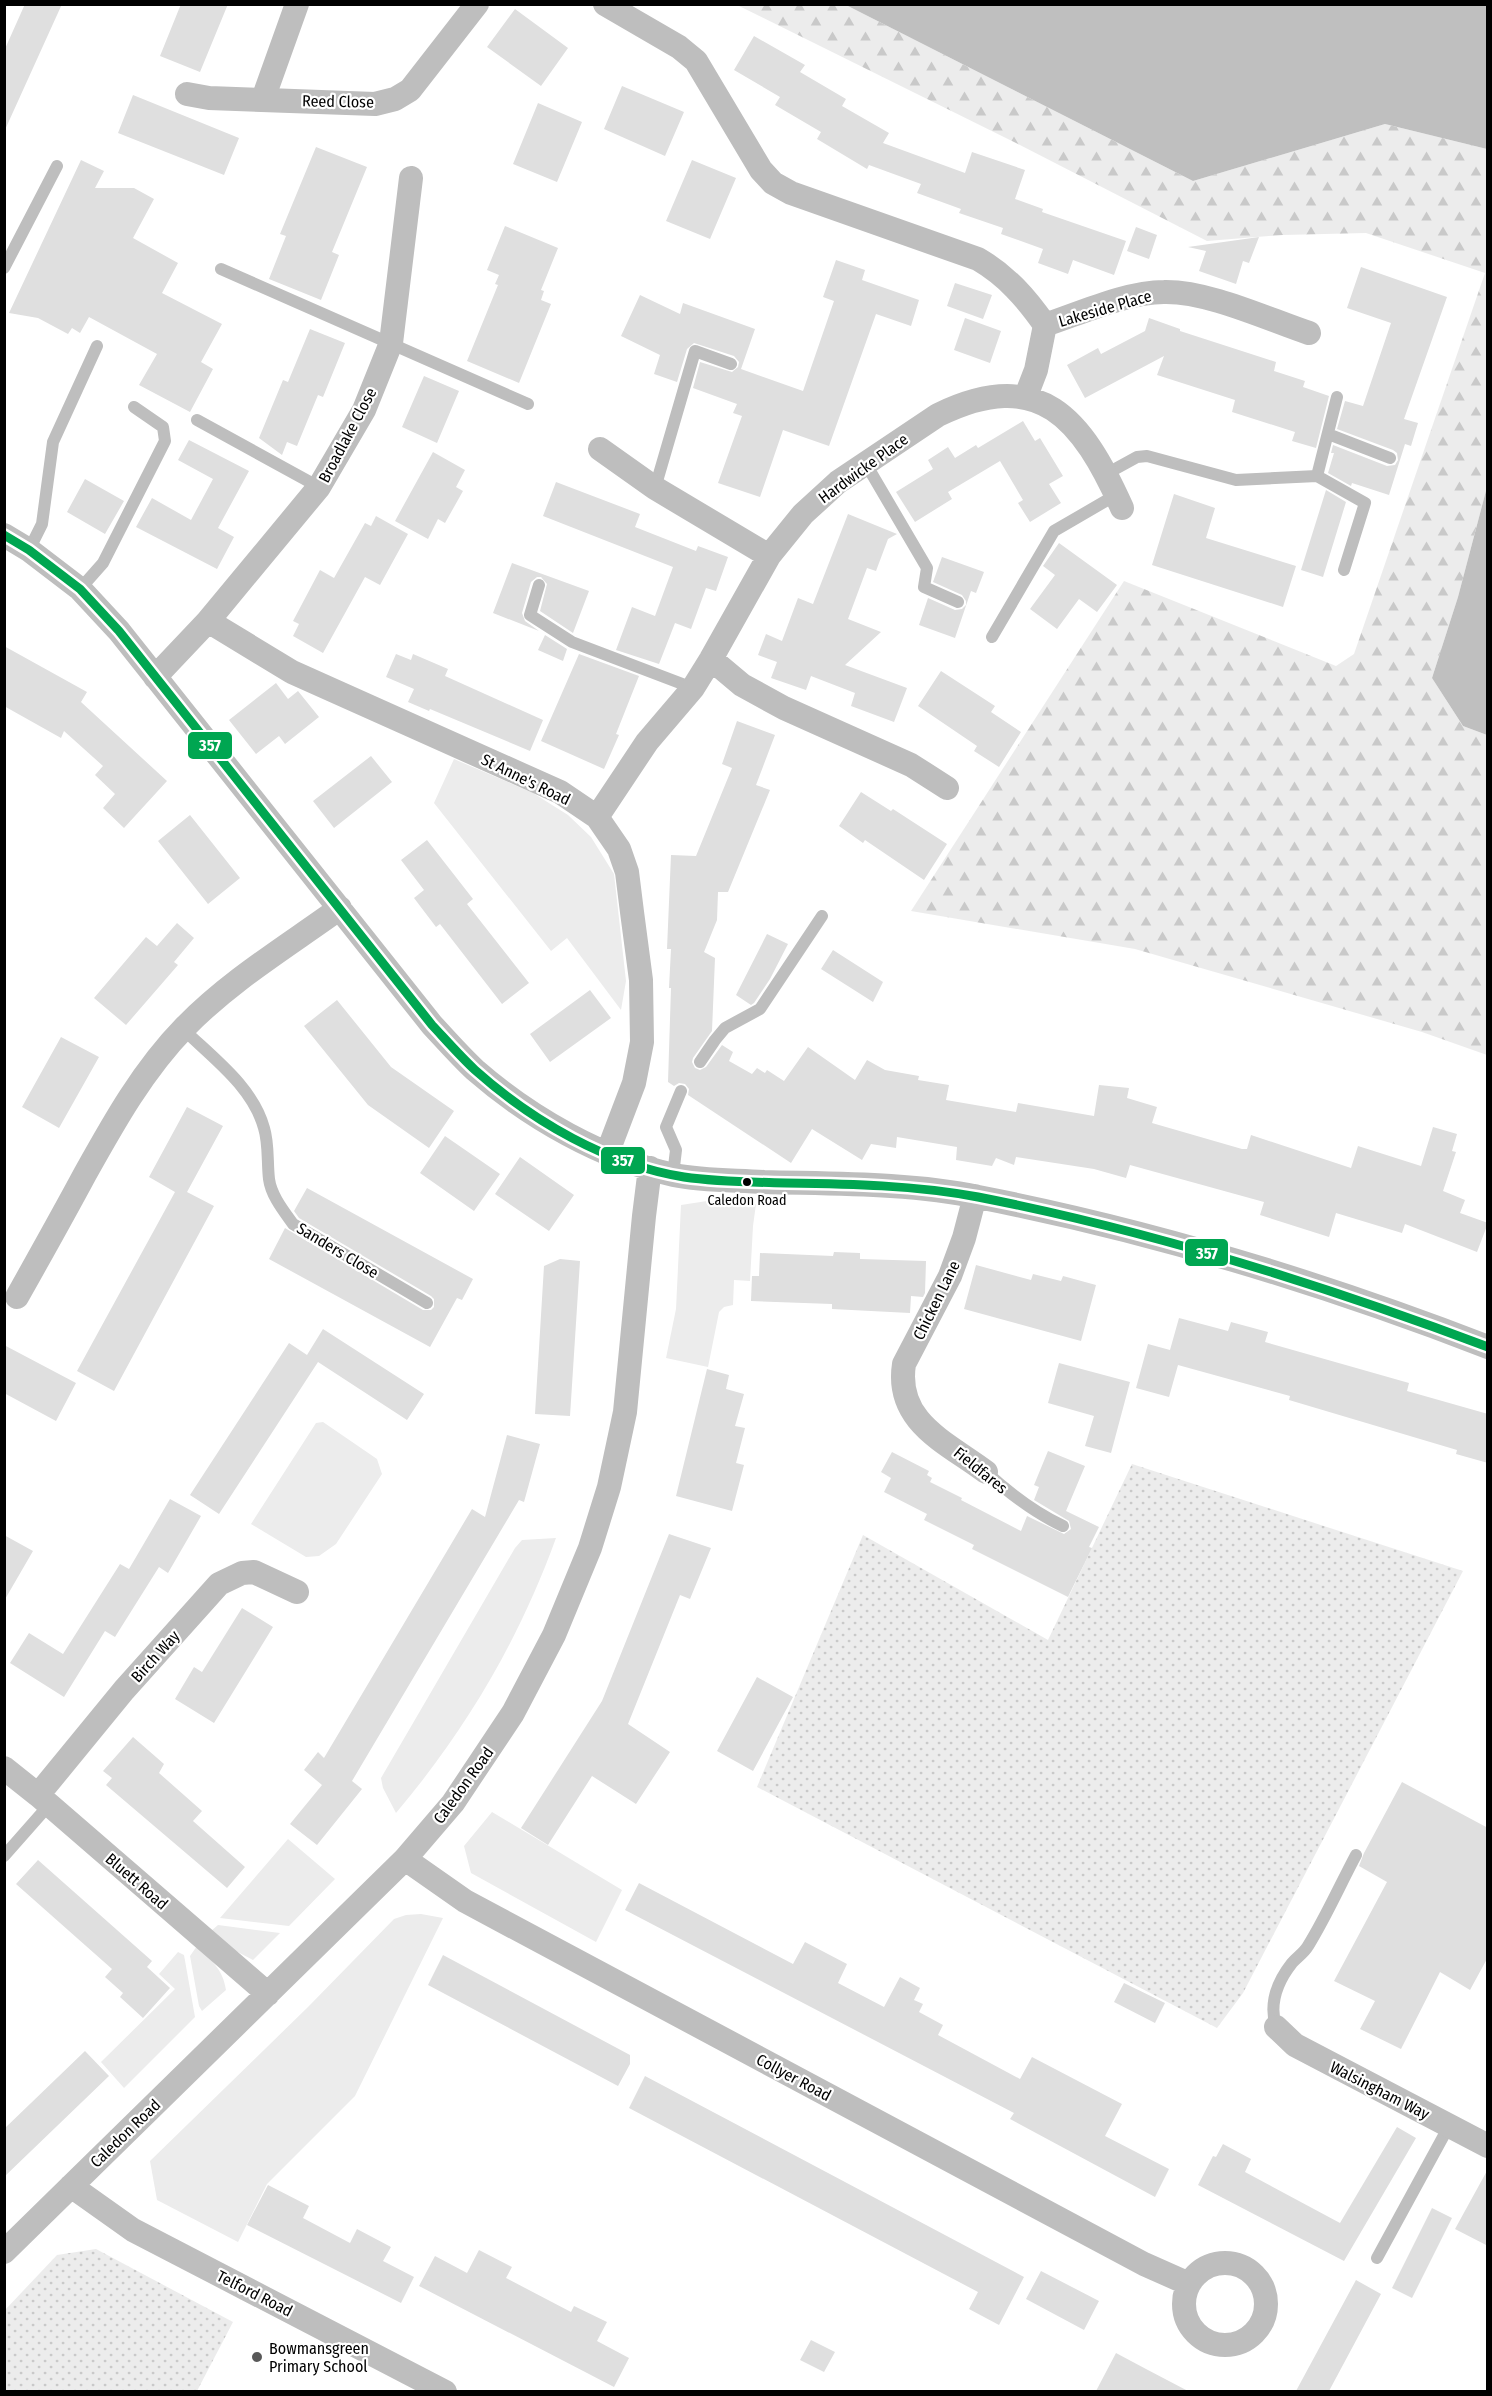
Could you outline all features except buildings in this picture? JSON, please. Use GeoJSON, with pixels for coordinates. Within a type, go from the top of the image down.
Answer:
{"type":"FeatureCollection","features":[{"type":"Feature","properties":{"kind":"street"},"geometry":{"type":"LineString","coordinates":[[262,99],[297,4]]}},
{"type":"Feature","properties":{"kind":"street","name":"Reed Close"},"geometry":{"type":"LineString","coordinates":[[187,94],[209,98],[375,104],[395,99],[410,90],[477,4]]}},
{"type":"Feature","properties":{"kind":"street","name":"Lakeside Place"},"geometry":{"type":"LineString","coordinates":[[605,4],[679,47],[696,61],[761,170],[773,183],[791,193],[978,260],[997,270],[1011,283],[1045,324],[1141,295],[1163,292],[1193,294],[1309,333]]}},
{"type":"Feature","properties":{"kind":"street","name":"Broadlake Close"},"geometry":{"type":"LineString","coordinates":[[208,621],[319,487],[364,410],[391,343],[411,178]]}},
{"type":"Feature","properties":{"kind":"street"},"geometry":{"type":"LineString","coordinates":[[1026,396],[1036,370],[1045,324]]}},
{"type":"Feature","properties":{"kind":"street","name":"Hardwicke Place"},"geometry":{"type":"LineString","coordinates":[[597,817],[648,742],[693,688],[769,555],[803,514],[838,483],[938,415],[953,408],[1003,395],[1026,396],[1058,412],[1075,427],[1088,442],[1115,492]]}},
{"type":"Feature","properties":{"kind":"street"},"geometry":{"type":"LineString","coordinates":[[600,449],[655,488],[769,555]]}},
{"type":"Feature","properties":{"kind":"street"},"geometry":{"type":"LineString","coordinates":[[4,535],[29,550],[80,589],[118,631],[432,1025],[475,1070],[512,1099],[551,1124],[607,1154],[662,1171],[730,1180],[886,1186],[975,1196],[1122,1229],[1248,1263],[1396,1311],[1488,1347]]}},
{"type":"Feature","properties":{"kind":"street"},"geometry":{"type":"LineString","coordinates":[[154,676],[208,621]]}},
{"type":"Feature","properties":{"kind":"street","name":"St Anne's Road"},"geometry":{"type":"LineString","coordinates":[[208,621],[292,672],[550,787],[597,817],[619,849],[627,872],[641,980],[642,1042],[639,1066],[607,1154]]}},
{"type":"Feature","properties":{"kind":"street"},"geometry":{"type":"LineString","coordinates":[[711,659],[742,685],[784,708],[911,765],[947,788]]}},
{"type":"Feature","properties":{"kind":"street"},"geometry":{"type":"LineString","coordinates":[[17,1298],[135,1088],[183,1029],[251,968],[295,941],[340,908]]}},
{"type":"Feature","properties":{"kind":"street","name":"Caledon Road"},"geometry":{"type":"LineString","coordinates":[[4,2252],[405,1859],[453,1803],[513,1713],[554,1635],[590,1548],[609,1486],[625,1412],[635,1328],[644,1216],[662,1171]]}},
{"type":"Feature","properties":{"kind":"street","name":"Chicken Lane"},"geometry":{"type":"LineString","coordinates":[[907,1404],[902,1378],[904,1364],[950,1276],[964,1238],[975,1196]]}},
{"type":"Feature","properties":{"kind":"street","name":"Fieldfares"},"geometry":{"type":"LineString","coordinates":[[907,1404],[914,1417],[928,1430],[986,1472]]}},
{"type":"Feature","properties":{"kind":"street","name":"Birch Way"},"geometry":{"type":"LineString","coordinates":[[44,1800],[124,1690],[219,1584],[242,1573],[254,1572],[297,1592]]}},
{"type":"Feature","properties":{"kind":"street","name":"Bluett Road"},"geometry":{"type":"LineString","coordinates":[[4,1768],[268,1994]]}},
{"type":"Feature","properties":{"kind":"street","name":"Collyer Road"},"geometry":{"type":"LineString","coordinates":[[405,1859],[465,1901],[1134,2259],[1189,2284]]}},
{"type":"Feature","properties":{"kind":"street","name":"Walsingham Way"},"geometry":{"type":"LineString","coordinates":[[1276,2027],[1295,2046],[1488,2146]]}},
{"type":"Feature","properties":{"kind":"street","name":"Telford Road"},"geometry":{"type":"LineString","coordinates":[[71,2186],[133,2230],[445,2391]]}},
{"type":"Feature","properties":{"kind":"lane"},"geometry":{"type":"LineString","coordinates":[[4,268],[57,166]]}},
{"type":"Feature","properties":{"kind":"lane"},"geometry":{"type":"LineString","coordinates":[[221,269],[528,404]]}},
{"type":"Feature","properties":{"kind":"lane"},"geometry":{"type":"LineString","coordinates":[[29,550],[42,524],[53,442],[98,345]]}},
{"type":"Feature","properties":{"kind":"lane"},"geometry":{"type":"LineString","coordinates":[[655,488],[695,351],[731,364]]}},
{"type":"Feature","properties":{"kind":"lane"},"geometry":{"type":"LineString","coordinates":[[1317,476],[1337,397]]}},
{"type":"Feature","properties":{"kind":"lane"},"geometry":{"type":"LineString","coordinates":[[80,589],[103,563],[165,441],[163,427],[134,407]]}},
{"type":"Feature","properties":{"kind":"lane"},"geometry":{"type":"LineString","coordinates":[[197,420],[319,487]]}},
{"type":"Feature","properties":{"kind":"lane"},"geometry":{"type":"LineString","coordinates":[[1328,434],[1390,458]]}},
{"type":"Feature","properties":{"kind":"lane"},"geometry":{"type":"LineString","coordinates":[[992,637],[1054,531],[1115,492],[1137,457],[1147,456],[1236,480],[1317,476],[1365,503],[1344,570]]}},
{"type":"Feature","properties":{"kind":"lane"},"geometry":{"type":"LineString","coordinates":[[866,465],[927,568],[924,587],[958,602]]}},
{"type":"Feature","properties":{"kind":"lane"},"geometry":{"type":"LineString","coordinates":[[539,585],[530,615],[572,642],[693,688]]}},
{"type":"Feature","properties":{"kind":"lane"},"geometry":{"type":"LineString","coordinates":[[700,1062],[725,1028],[760,1009],[822,916]]}},
{"type":"Feature","properties":{"kind":"lane","name":"Sanders Close"},"geometry":{"type":"LineString","coordinates":[[183,1029],[244,1090],[256,1106],[265,1130],[269,1182],[278,1203],[292,1224],[427,1303]]}},
{"type":"Feature","properties":{"kind":"lane"},"geometry":{"type":"LineString","coordinates":[[662,1171],[676,1149],[666,1126],[681,1091]]}},
{"type":"Feature","properties":{"kind":"lane","name":"Fieldfares"},"geometry":{"type":"LineString","coordinates":[[986,1472],[1011,1495],[1039,1515],[1063,1526]]}},
{"type":"Feature","properties":{"kind":"lane"},"geometry":{"type":"LineString","coordinates":[[4,1856],[44,1800]]}},
{"type":"Feature","properties":{"kind":"lane"},"geometry":{"type":"LineString","coordinates":[[1276,2027],[1272,2014],[1272,2003],[1282,1980],[1293,1962],[1307,1949],[1356,1855]]}},
{"type":"Feature","properties":{"kind":"lane"},"geometry":{"type":"LineString","coordinates":[[1377,2258],[1449,2126]]}},
{"type":"Feature","properties":{"kind":"green space"},"geometry":{"type":"Polygon","coordinates":[[[737,5],[846,5],[1193,181],[1385,124],[1487,149],[1487,487],[1458,597],[1432,678],[1463,726],[1487,735],[1487,1055],[1422,1032],[1135,949],[911,911],[1124,581],[1336,666],[1354,654],[1485,273],[1366,233],[1283,235],[1207,241],[1018,144],[737,5]]]}},
{"type":"Feature","properties":{"kind":"green space"},"geometry":{"type":"Polygon","coordinates":[[[454,759],[533,793],[568,815],[591,837],[614,874],[626,981],[621,1010],[567,938],[551,951],[434,803],[454,759]]]}},
{"type":"Feature","properties":{"kind":"green space"},"geometry":{"type":"Polygon","coordinates":[[[707,1201],[756,1204],[750,1281],[734,1280],[733,1305],[724,1307],[719,1312],[708,1367],[666,1358],[676,1309],[681,1205],[707,1201]]]}},
{"type":"Feature","properties":{"kind":"green space"},"geometry":{"type":"Polygon","coordinates":[[[323,1422],[377,1459],[382,1474],[336,1544],[319,1556],[306,1557],[251,1524],[316,1423],[323,1422]]]}},
{"type":"Feature","properties":{"kind":"green space"},"geometry":{"type":"Polygon","coordinates":[[[1132,1464],[1463,1571],[1243,1993],[1217,2028],[757,1787],[863,1535],[1048,1640],[1132,1464]]]}},
{"type":"Feature","properties":{"kind":"green space"},"geometry":{"type":"Polygon","coordinates":[[[556,1538],[525,1612],[488,1683],[445,1749],[396,1813],[383,1788],[381,1778],[515,1548],[522,1540],[556,1538]]]}},
{"type":"Feature","properties":{"kind":"green space"},"geometry":{"type":"Polygon","coordinates":[[[492,1812],[622,1890],[596,1942],[471,1873],[464,1846],[492,1812]]]}},
{"type":"Feature","properties":{"kind":"green space"},"geometry":{"type":"Polygon","coordinates":[[[288,1839],[335,1879],[289,1926],[220,1918],[288,1839]]]}},
{"type":"Feature","properties":{"kind":"green space"},"geometry":{"type":"Polygon","coordinates":[[[421,1914],[443,1918],[355,2096],[267,2184],[238,2242],[157,2200],[150,2161],[308,2007],[394,1919],[421,1914]]]}},
{"type":"Feature","properties":{"kind":"green space"},"geometry":{"type":"Polygon","coordinates":[[[218,1925],[280,1933],[253,1960],[232,1949],[211,1931],[218,1925]]]}},
{"type":"Feature","properties":{"kind":"green space"},"geometry":{"type":"Polygon","coordinates":[[[197,1946],[219,1971],[226,1990],[202,2011],[199,2006],[190,1956],[197,1946]]]}},
{"type":"Feature","properties":{"kind":"green space"},"geometry":{"type":"Polygon","coordinates":[[[178,1952],[184,1955],[195,2017],[124,2088],[101,2062],[175,1989],[159,1974],[178,1952]]]}},
{"type":"Feature","properties":{"kind":"green space"},"geometry":{"type":"Polygon","coordinates":[[[96,2249],[233,2322],[197,2391],[5,2391],[5,2310],[57,2255],[96,2249]]]}},
{"type":"Feature","properties":{"kind":"shaded area"},"geometry":{"type":"Polygon","coordinates":[[[846,5],[1487,5],[1487,149],[1385,124],[1193,181],[846,5]]]}},
{"type":"Feature","properties":{"kind":"shaded area"},"geometry":{"type":"Polygon","coordinates":[[[1487,487],[1487,735],[1463,726],[1432,678],[1458,597],[1487,487]]]}},
{"type":"Feature","properties":{"kind":"transit line","name":"357"},"geometry":{"type":"LineString","coordinates":[[4,535],[29,550],[80,589],[119,631],[432,1025],[453,1048],[497,1089],[521,1107],[572,1138],[627,1162],[684,1177],[735,1182],[906,1188],[978,1197],[1043,1211],[1236,1261],[1362,1302],[1488,1347]]}},
{"type":"Feature","properties":{"kind":"place","name":"Caledon Road"},"geometry":{"type":"Point","coordinates":[747,1182]}},
{"type":"Feature","properties":{"kind":"place","name":"Bowmansgreen Primary School"},"geometry":{"type":"Point","coordinates":[257,2357]}}]}
